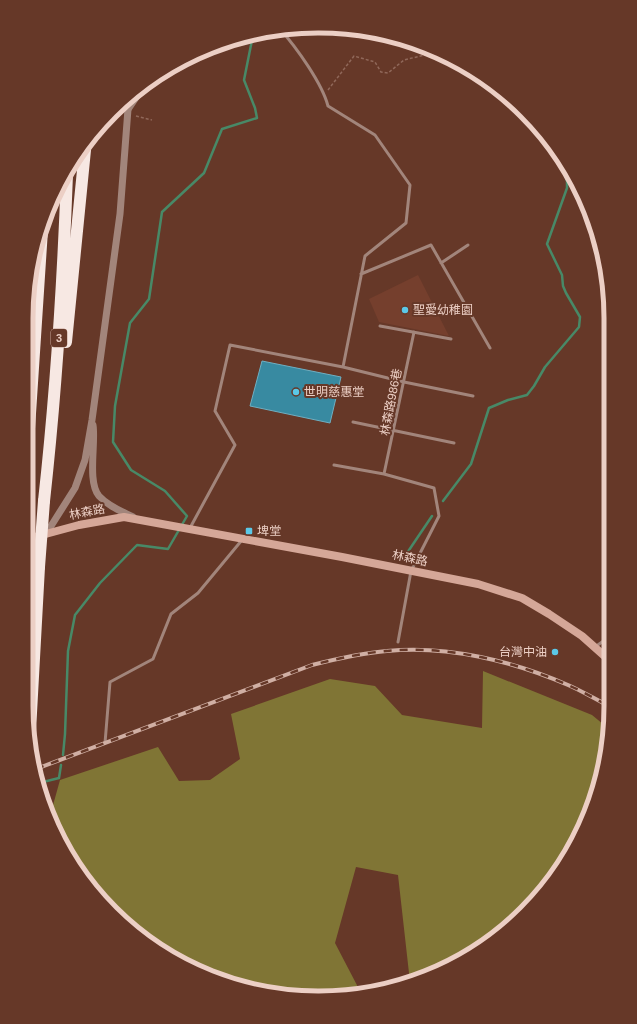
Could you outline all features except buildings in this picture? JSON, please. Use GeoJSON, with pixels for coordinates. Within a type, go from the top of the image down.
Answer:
{"type":"FeatureCollection","features":[{"type":"Feature","properties":{"kind":"highway"},"geometry":{"type":"LineString","coordinates":[[52,434],[68,326],[85,155]]}},
{"type":"Feature","properties":{"kind":"highway","name":"3"},"geometry":{"type":"LineString","coordinates":[[33,676],[39,567],[44,501],[52,434],[64,259],[67,184]]}},
{"type":"Feature","properties":{"kind":"highway","name":"3"},"geometry":{"type":"LineString","coordinates":[[33,367],[40,254]]}},
{"type":"Feature","properties":{"kind":"main road","name":"林森路"},"geometry":{"type":"LineString","coordinates":[[33,537],[79,525],[124,517],[411,570],[478,584],[522,598],[575,632],[604,655]]}},
{"type":"Feature","properties":{"kind":"street"},"geometry":{"type":"LineString","coordinates":[[46,534],[75,488],[85,460],[92,420],[120,214],[128,106]]}},
{"type":"Feature","properties":{"kind":"street"},"geometry":{"type":"LineString","coordinates":[[92,420],[94,434],[92,476],[98,495],[114,508],[138,519]]}},
{"type":"Feature","properties":{"kind":"lane"},"geometry":{"type":"LineString","coordinates":[[285,35],[325,95],[328,106],[375,135],[410,185],[406,224],[365,256],[343,367]]}},
{"type":"Feature","properties":{"kind":"lane"},"geometry":{"type":"LineString","coordinates":[[128,114],[140,96]]}},
{"type":"Feature","properties":{"kind":"lane"},"geometry":{"type":"LineString","coordinates":[[361,274],[431,245],[490,348]]}},
{"type":"Feature","properties":{"kind":"lane"},"geometry":{"type":"LineString","coordinates":[[441,263],[468,245]]}},
{"type":"Feature","properties":{"kind":"lane"},"geometry":{"type":"LineString","coordinates":[[380,326],[451,339]]}},
{"type":"Feature","properties":{"kind":"lane","name":"林森路986巷"},"geometry":{"type":"LineString","coordinates":[[384,474],[414,332]]}},
{"type":"Feature","properties":{"kind":"lane"},"geometry":{"type":"LineString","coordinates":[[188,529],[235,445],[215,411],[230,345],[343,367],[404,382],[473,396]]}},
{"type":"Feature","properties":{"kind":"lane"},"geometry":{"type":"LineString","coordinates":[[353,422],[454,443]]}},
{"type":"Feature","properties":{"kind":"lane"},"geometry":{"type":"LineString","coordinates":[[334,465],[384,474],[434,488],[439,516],[411,570],[398,642]]}},
{"type":"Feature","properties":{"kind":"lane"},"geometry":{"type":"LineString","coordinates":[[105,743],[110,682],[154,659],[171,614],[198,593],[243,539]]}},
{"type":"Feature","properties":{"kind":"lane"},"geometry":{"type":"LineString","coordinates":[[595,647],[604,641]]}},
{"type":"Feature","properties":{"kind":"path"},"geometry":{"type":"LineString","coordinates":[[325,95],[354,56],[375,62],[381,72],[388,73],[404,60],[427,54]]}},
{"type":"Feature","properties":{"kind":"path"},"geometry":{"type":"LineString","coordinates":[[128,114],[152,120]]}},
{"type":"Feature","properties":{"kind":"shaded area","name":"聖愛幼稚園"},"geometry":{"type":"Polygon","coordinates":[[[418,275],[449,336],[379,322],[369,299],[418,275]]]}},
{"type":"Feature","properties":{"kind":"shaded area"},"geometry":{"type":"Polygon","coordinates":[[[483,671],[592,715],[603,724],[599,761],[589,797],[575,832],[556,864],[545,879],[533,894],[507,920],[477,943],[461,953],[445,962],[409,976],[398,875],[356,867],[335,943],[359,989],[318,991],[281,989],[263,986],[227,976],[192,962],[176,953],[160,943],[130,920],[104,894],[81,864],[71,848],[62,832],[52,808],[60,780],[158,747],[179,781],[210,780],[240,759],[231,714],[330,679],[375,686],[402,715],[482,728],[483,671]]]}},
{"type":"Feature","properties":{"kind":"waterway"},"geometry":{"type":"LineString","coordinates":[[63,755],[68,651],[75,615],[100,583],[137,545],[168,549],[187,516],[165,491],[131,470],[113,442],[115,406],[130,323],[149,299],[162,212],[204,173],[222,129],[257,118],[255,108],[244,80],[252,41]]}},
{"type":"Feature","properties":{"kind":"waterway"},"geometry":{"type":"LineString","coordinates":[[443,501],[471,464],[489,408],[508,400],[527,395],[545,367],[579,327],[580,317],[566,293],[563,286],[562,275],[547,244],[567,188],[565,174]]}},
{"type":"Feature","properties":{"kind":"waterway"},"geometry":{"type":"LineString","coordinates":[[403,559],[432,516]]}},
{"type":"Feature","properties":{"kind":"waterway"},"geometry":{"type":"LineString","coordinates":[[44,782],[59,778],[61,765]]}},
{"type":"Feature","properties":{"kind":"railway"},"geometry":{"type":"LineString","coordinates":[[40,768],[312,665],[349,656],[377,652],[433,650],[502,662],[547,676],[604,703]]}},
{"type":"Feature","properties":{"kind":"place","name":"聖愛幼稚園"},"geometry":{"type":"Point","coordinates":[405,310]}},
{"type":"Feature","properties":{"kind":"place","name":"世明慈惠堂"},"geometry":{"type":"Point","coordinates":[296,392]}},
{"type":"Feature","properties":{"kind":"place","name":"埤堂"},"geometry":{"type":"Point","coordinates":[249,531]}},
{"type":"Feature","properties":{"kind":"place","name":"台灣中油"},"geometry":{"type":"Point","coordinates":[555,652]}}]}
